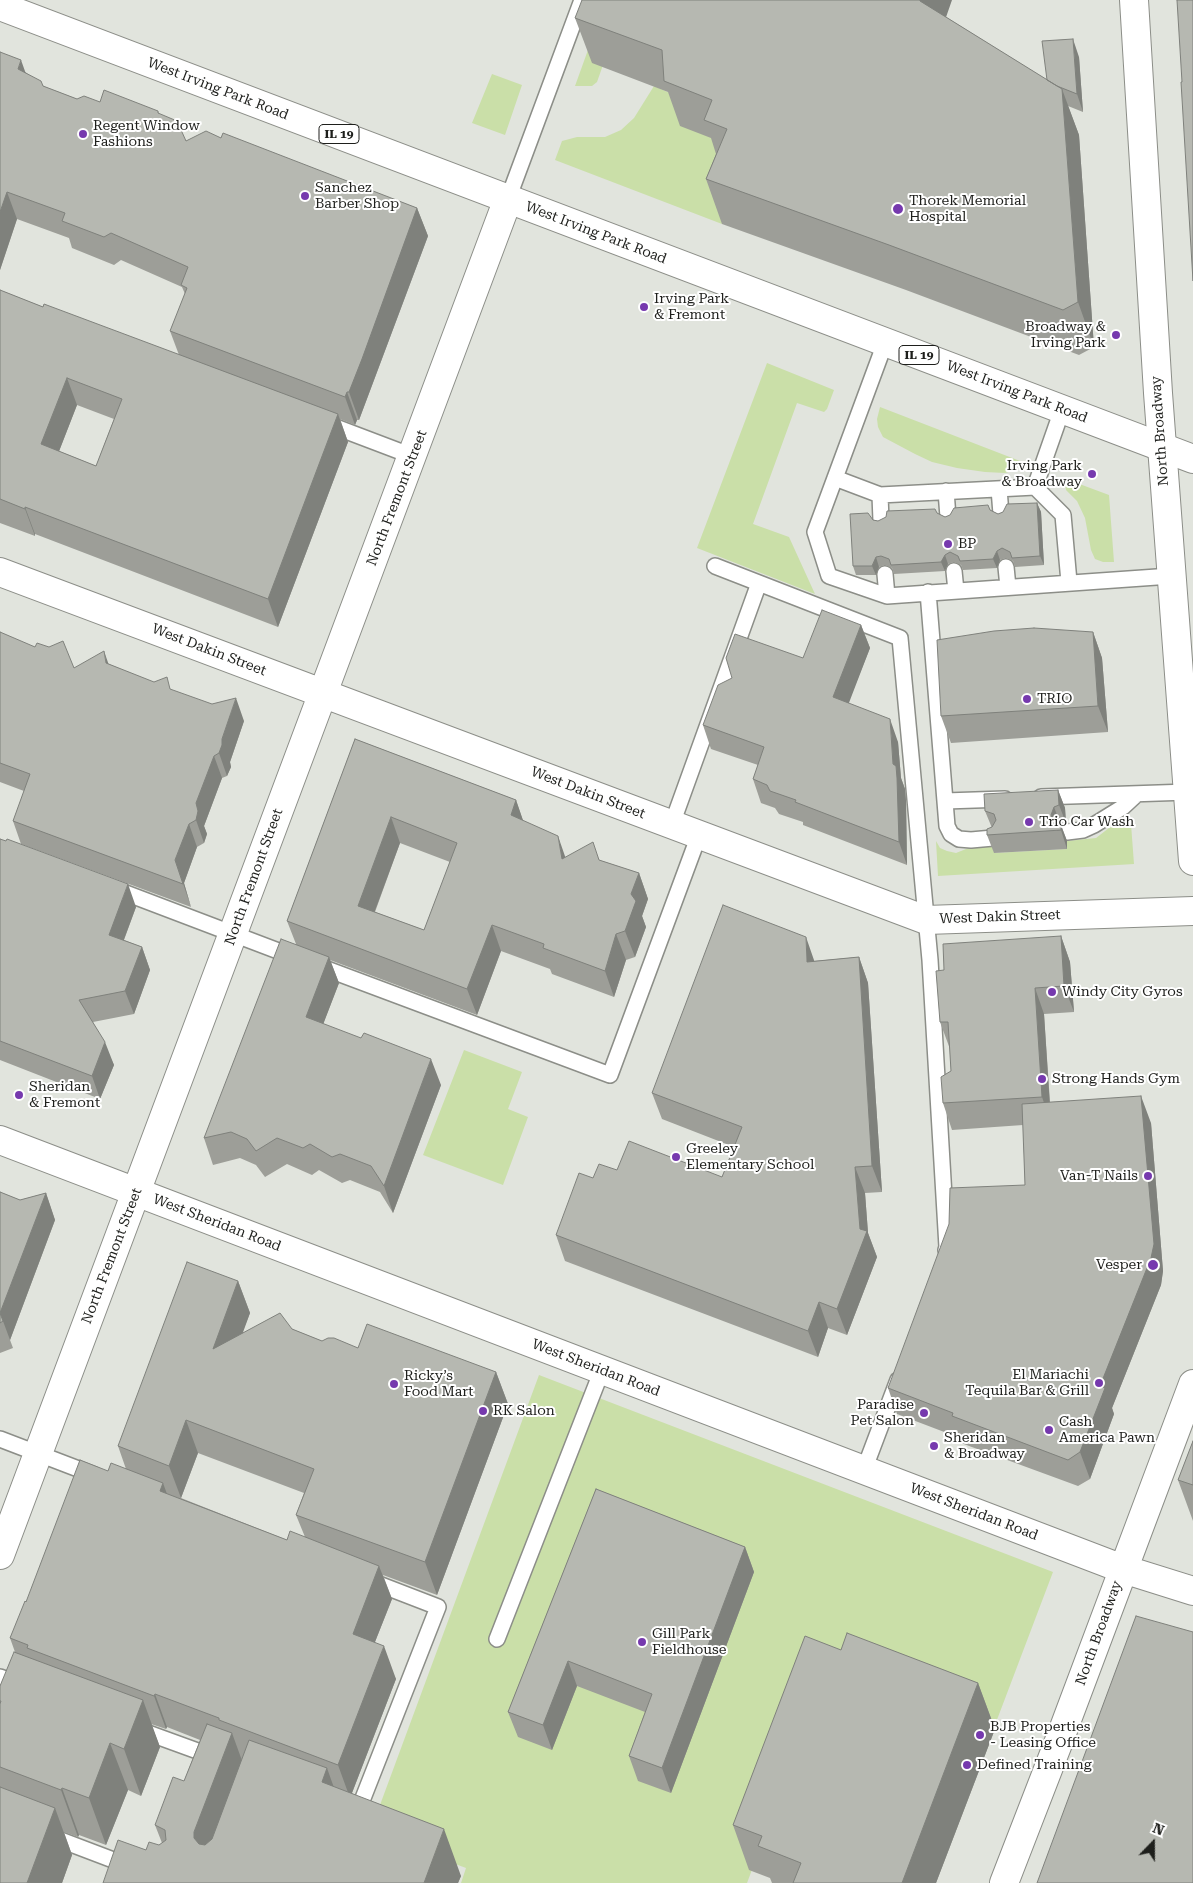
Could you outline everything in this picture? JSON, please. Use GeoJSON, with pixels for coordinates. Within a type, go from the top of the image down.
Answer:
{"type":"FeatureCollection","features":[{"type":"Feature","properties":{"kind":"street","name":"North Broadway"},"geometry":{"type":"LineString","coordinates":[[1134,0],[1162,447],[1193,861]]}},
{"type":"Feature","properties":{"kind":"street","name":"West Irving Park Road"},"geometry":{"type":"LineString","coordinates":[[0,6],[1193,459]]}},
{"type":"Feature","properties":{"kind":"street","name":"North Fremont Street"},"geometry":{"type":"LineString","coordinates":[[0,1554],[508,199]]}},
{"type":"Feature","properties":{"kind":"street","name":"West Dakin Street"},"geometry":{"type":"LineString","coordinates":[[0,572],[926,920],[1193,911]]}},
{"type":"Feature","properties":{"kind":"street","name":"West Sheridan Road"},"geometry":{"type":"LineString","coordinates":[[0,1140],[1123,1568],[1193,1591]]}},
{"type":"Feature","properties":{"kind":"street","name":"North Broadway"},"geometry":{"type":"LineString","coordinates":[[1004,1883],[1193,1384]]}},
{"type":"Feature","properties":{"kind":"lane"},"geometry":{"type":"LineString","coordinates":[[508,199],[582,0]]}},
{"type":"Feature","properties":{"kind":"lane"},"geometry":{"type":"LineString","coordinates":[[885,342],[815,532],[829,576],[887,596],[1171,576]]}},
{"type":"Feature","properties":{"kind":"lane"},"geometry":{"type":"LineString","coordinates":[[1035,487],[1062,410]]}},
{"type":"Feature","properties":{"kind":"lane"},"geometry":{"type":"LineString","coordinates":[[309,417],[412,456]]}},
{"type":"Feature","properties":{"kind":"lane"},"geometry":{"type":"LineString","coordinates":[[835,478],[880,495],[1035,487],[1063,515],[1069,582]]}},
{"type":"Feature","properties":{"kind":"lane"},"geometry":{"type":"LineString","coordinates":[[999,489],[1001,514]]}},
{"type":"Feature","properties":{"kind":"lane"},"geometry":{"type":"LineString","coordinates":[[946,491],[948,517]]}},
{"type":"Feature","properties":{"kind":"lane"},"geometry":{"type":"LineString","coordinates":[[880,495],[882,521]]}},
{"type":"Feature","properties":{"kind":"lane"},"geometry":{"type":"LineString","coordinates":[[715,566],[900,638],[926,920],[947,1247],[941,1264]]}},
{"type":"Feature","properties":{"kind":"lane"},"geometry":{"type":"LineString","coordinates":[[1006,567],[1008,587]]}},
{"type":"Feature","properties":{"kind":"lane"},"geometry":{"type":"LineString","coordinates":[[954,571],[956,590]]}},
{"type":"Feature","properties":{"kind":"lane"},"geometry":{"type":"LineString","coordinates":[[885,574],[887,596]]}},
{"type":"Feature","properties":{"kind":"lane"},"geometry":{"type":"LineString","coordinates":[[672,824],[759,583]]}},
{"type":"Feature","properties":{"kind":"lane"},"geometry":{"type":"LineString","coordinates":[[928,592],[947,826],[951,834],[959,839],[993,838]]}},
{"type":"Feature","properties":{"kind":"lane"},"geometry":{"type":"LineString","coordinates":[[944,801],[1188,792]]}},
{"type":"Feature","properties":{"kind":"lane"},"geometry":{"type":"LineString","coordinates":[[1067,832],[1083,830],[1094,825],[1123,807],[1137,794]]}},
{"type":"Feature","properties":{"kind":"lane"},"geometry":{"type":"LineString","coordinates":[[101,884],[610,1075],[699,834]]}},
{"type":"Feature","properties":{"kind":"lane"},"geometry":{"type":"LineString","coordinates":[[864,1470],[904,1362]]}},
{"type":"Feature","properties":{"kind":"lane"},"geometry":{"type":"LineString","coordinates":[[497,1639],[602,1370]]}},
{"type":"Feature","properties":{"kind":"lane"},"geometry":{"type":"LineString","coordinates":[[0,1439],[112,1482]]}},
{"type":"Feature","properties":{"kind":"lane"},"geometry":{"type":"LineString","coordinates":[[340,1804],[358,1811],[438,1607],[354,1575]]}},
{"type":"Feature","properties":{"kind":"lane"},"geometry":{"type":"LineString","coordinates":[[0,1677],[32,1689]]}},
{"type":"Feature","properties":{"kind":"lane"},"geometry":{"type":"LineString","coordinates":[[124,1723],[224,1761]]}},
{"type":"Feature","properties":{"kind":"lane"},"geometry":{"type":"LineString","coordinates":[[37,1831],[147,1873]]}},
{"type":"Feature","properties":{"kind":"green space"},"geometry":{"type":"Polygon","coordinates":[[[606,0],[622,11],[597,82],[592,86],[575,86],[606,0]]]}},
{"type":"Feature","properties":{"kind":"green space"},"geometry":{"type":"Polygon","coordinates":[[[492,74],[522,85],[505,135],[472,123],[492,74]]]}},
{"type":"Feature","properties":{"kind":"green space"},"geometry":{"type":"Polygon","coordinates":[[[654,86],[713,112],[743,174],[722,224],[555,160],[562,141],[577,137],[605,137],[621,130],[634,118],[654,86]]]}},
{"type":"Feature","properties":{"kind":"green space"},"geometry":{"type":"Polygon","coordinates":[[[767,363],[834,390],[824,412],[797,403],[753,524],[789,537],[815,594],[697,548],[767,363]]]}},
{"type":"Feature","properties":{"kind":"green space"},"geometry":{"type":"Polygon","coordinates":[[[880,407],[1020,461],[1012,471],[1005,473],[957,468],[932,462],[883,437],[878,427],[877,419],[880,407]]]}},
{"type":"Feature","properties":{"kind":"green space"},"geometry":{"type":"Polygon","coordinates":[[[1066,479],[1109,495],[1114,562],[1103,562],[1095,559],[1091,550],[1085,518],[1077,501],[1066,490],[1066,479]]]}},
{"type":"Feature","properties":{"kind":"green space"},"geometry":{"type":"Polygon","coordinates":[[[1125,823],[1131,824],[1134,864],[938,876],[936,841],[940,848],[956,853],[971,847],[993,844],[994,853],[1067,849],[1067,841],[1096,838],[1109,828],[1125,823]]]}},
{"type":"Feature","properties":{"kind":"green space"},"geometry":{"type":"Polygon","coordinates":[[[464,1050],[522,1072],[508,1109],[528,1117],[503,1185],[423,1155],[464,1050]]]}},
{"type":"Feature","properties":{"kind":"green space"},"geometry":{"type":"Polygon","coordinates":[[[539,1375],[1053,1572],[995,1725],[830,1663],[747,1883],[461,1883],[466,1868],[370,1832],[539,1375]]]}},
{"type":"Feature","properties":{"kind":"building","name":"Thorek Memorial Hospital"},"geometry":{"type":"Polygon","coordinates":[[[582,0],[920,0],[1062,89],[1078,302],[1063,310],[706,179],[727,129],[704,120],[712,100],[664,81],[662,50],[575,18],[582,0]]]}},
{"type":"Feature","properties":{"kind":"building"},"geometry":{"type":"Polygon","coordinates":[[[1177,0],[1193,0],[1193,281],[1181,82],[1177,0]]]}},
{"type":"Feature","properties":{"kind":"building"},"geometry":{"type":"Polygon","coordinates":[[[1073,39],[1077,94],[1047,80],[1042,41],[1073,39]]]}},
{"type":"Feature","properties":{"kind":"building"},"geometry":{"type":"Polygon","coordinates":[[[0,52],[21,60],[18,69],[41,81],[43,86],[77,99],[84,96],[100,102],[104,90],[158,111],[158,113],[177,121],[186,141],[206,131],[221,138],[223,133],[417,208],[362,359],[349,392],[347,392],[345,397],[170,331],[187,288],[181,285],[188,267],[111,233],[104,237],[62,221],[65,213],[7,192],[0,212],[0,52]]]}},
{"type":"Feature","properties":{"kind":"building"},"geometry":{"type":"Polygon","coordinates":[[[0,290],[43,307],[44,304],[338,414],[268,599],[0,499],[0,290]],[[67,378],[41,444],[96,466],[122,399],[67,378]]]}},
{"type":"Feature","properties":{"kind":"building","name":"BP"},"geometry":{"type":"Polygon","coordinates":[[[1037,503],[1040,556],[1012,558],[1010,552],[1002,548],[997,551],[993,559],[960,561],[958,556],[950,552],[945,555],[941,562],[891,565],[889,559],[881,556],[876,557],[872,566],[853,566],[850,514],[868,513],[873,520],[878,521],[886,517],[887,511],[935,509],[937,513],[945,517],[950,515],[954,508],[988,505],[990,510],[998,514],[1003,512],[1007,504],[1037,503]]]}},
{"type":"Feature","properties":{"kind":"building"},"geometry":{"type":"Polygon","coordinates":[[[822,610],[861,625],[833,697],[890,719],[893,764],[896,766],[897,778],[899,842],[770,791],[767,785],[753,779],[764,747],[703,725],[718,685],[732,678],[726,658],[735,634],[803,658],[822,610]]]}},
{"type":"Feature","properties":{"kind":"building","name":"TRIO"},"geometry":{"type":"Polygon","coordinates":[[[1034,628],[1093,632],[1098,706],[941,716],[937,640],[994,631],[1034,628]]]}},
{"type":"Feature","properties":{"kind":"building"},"geometry":{"type":"Polygon","coordinates":[[[0,632],[35,647],[37,643],[49,647],[63,641],[74,668],[104,651],[106,663],[154,682],[167,677],[170,689],[212,704],[236,698],[219,753],[214,756],[196,803],[198,811],[196,820],[189,824],[175,860],[183,884],[13,821],[30,774],[0,763],[0,632]]]}},
{"type":"Feature","properties":{"kind":"building"},"geometry":{"type":"Polygon","coordinates":[[[355,739],[516,800],[511,815],[558,836],[562,859],[593,842],[599,860],[639,873],[631,894],[636,901],[625,931],[616,934],[605,971],[543,948],[544,944],[492,925],[467,989],[287,921],[355,739]],[[391,817],[358,906],[424,930],[457,843],[391,817]]]}},
{"type":"Feature","properties":{"kind":"building"},"geometry":{"type":"Polygon","coordinates":[[[1058,790],[1059,805],[1054,807],[1051,815],[1053,820],[1061,823],[1061,830],[987,835],[987,829],[992,827],[996,820],[994,814],[985,811],[984,794],[1058,790]]]}},
{"type":"Feature","properties":{"kind":"building"},"geometry":{"type":"Polygon","coordinates":[[[0,839],[6,841],[7,839],[128,884],[109,935],[142,947],[125,991],[79,1000],[105,1042],[92,1076],[0,1041],[0,839]]]}},
{"type":"Feature","properties":{"kind":"building"},"geometry":{"type":"Polygon","coordinates":[[[723,905],[806,937],[807,962],[859,957],[872,1166],[855,1167],[860,1229],[867,1231],[837,1309],[819,1302],[808,1331],[556,1235],[579,1173],[593,1178],[599,1164],[617,1170],[629,1141],[722,1177],[742,1127],[652,1093],[723,905]]]}},
{"type":"Feature","properties":{"kind":"building"},"geometry":{"type":"Polygon","coordinates":[[[1061,936],[1064,986],[1035,988],[1042,1097],[943,1103],[941,1077],[951,1071],[948,1022],[940,1022],[936,971],[944,970],[943,944],[1061,936]]]}},
{"type":"Feature","properties":{"kind":"building"},"geometry":{"type":"Polygon","coordinates":[[[281,939],[329,957],[306,1017],[361,1038],[364,1033],[431,1059],[384,1186],[371,1166],[340,1154],[332,1157],[310,1144],[303,1148],[277,1138],[256,1151],[247,1139],[231,1132],[204,1138],[281,939]]]}},
{"type":"Feature","properties":{"kind":"building"},"geometry":{"type":"Polygon","coordinates":[[[1141,1096],[1154,1244],[1151,1258],[1100,1386],[1105,1388],[1080,1452],[1068,1460],[952,1416],[953,1413],[888,1388],[949,1224],[950,1188],[1025,1185],[1022,1104],[1141,1096]]]}},
{"type":"Feature","properties":{"kind":"building"},"geometry":{"type":"Polygon","coordinates":[[[0,1192],[20,1200],[46,1193],[0,1313],[0,1192]]]}},
{"type":"Feature","properties":{"kind":"building"},"geometry":{"type":"Polygon","coordinates":[[[187,1262],[238,1281],[213,1349],[280,1313],[292,1329],[322,1341],[334,1338],[358,1348],[367,1324],[496,1372],[425,1562],[296,1515],[314,1469],[186,1420],[169,1466],[118,1446],[187,1262]]]}},
{"type":"Feature","properties":{"kind":"building"},"geometry":{"type":"Polygon","coordinates":[[[1193,1441],[1193,1485],[1178,1480],[1193,1441]]]}},
{"type":"Feature","properties":{"kind":"building"},"geometry":{"type":"Polygon","coordinates":[[[80,1460],[108,1471],[111,1463],[163,1483],[160,1491],[287,1540],[290,1531],[379,1566],[353,1634],[384,1646],[338,1765],[219,1720],[219,1718],[155,1694],[154,1696],[27,1648],[28,1645],[10,1638],[26,1602],[80,1460]]]}},
{"type":"Feature","properties":{"kind":"building","name":"Gill Park Fieldhouse"},"geometry":{"type":"Polygon","coordinates":[[[596,1489],[745,1547],[662,1768],[629,1756],[652,1694],[568,1661],[543,1725],[508,1712],[596,1489]]]}},
{"type":"Feature","properties":{"kind":"building"},"geometry":{"type":"Polygon","coordinates":[[[1136,1616],[1193,1632],[1193,1883],[1037,1883],[1136,1616]]]}},
{"type":"Feature","properties":{"kind":"building"},"geometry":{"type":"Polygon","coordinates":[[[847,1633],[978,1683],[902,1883],[793,1883],[801,1863],[758,1846],[762,1836],[733,1825],[805,1636],[841,1650],[847,1633]]]}},
{"type":"Feature","properties":{"kind":"building"},"geometry":{"type":"Polygon","coordinates":[[[14,1652],[143,1700],[124,1749],[110,1743],[89,1798],[62,1788],[61,1790],[0,1767],[0,1686],[14,1652]]]}},
{"type":"Feature","properties":{"kind":"building"},"geometry":{"type":"Polygon","coordinates":[[[207,1724],[232,1733],[194,1832],[194,1838],[199,1844],[205,1845],[212,1839],[249,1740],[327,1768],[322,1782],[444,1829],[424,1883],[103,1883],[118,1840],[146,1850],[149,1842],[159,1845],[166,1840],[165,1830],[155,1825],[173,1777],[184,1781],[207,1724]]]}},
{"type":"Feature","properties":{"kind":"building"},"geometry":{"type":"Polygon","coordinates":[[[0,1787],[55,1808],[27,1883],[0,1883],[0,1787]]]}},
{"type":"Feature","properties":{"kind":"place","name":"Regent Window Fashions"},"geometry":{"type":"Point","coordinates":[83,134]}},
{"type":"Feature","properties":{"kind":"place","name":"Sanchez Barber Shop"},"geometry":{"type":"Point","coordinates":[305,196]}},
{"type":"Feature","properties":{"kind":"place","name":"Thorek Memorial Hospital"},"geometry":{"type":"Point","coordinates":[898,209]}},
{"type":"Feature","properties":{"kind":"place","name":"Irving Park & Fremont"},"geometry":{"type":"Point","coordinates":[644,307]}},
{"type":"Feature","properties":{"kind":"place","name":"Broadway & Irving Park"},"geometry":{"type":"Point","coordinates":[1116,335]}},
{"type":"Feature","properties":{"kind":"place","name":"Irving Park & Broadway"},"geometry":{"type":"Point","coordinates":[1092,474]}},
{"type":"Feature","properties":{"kind":"place","name":"BP"},"geometry":{"type":"Point","coordinates":[948,544]}},
{"type":"Feature","properties":{"kind":"place","name":"TRIO"},"geometry":{"type":"Point","coordinates":[1027,699]}},
{"type":"Feature","properties":{"kind":"place","name":"Trio Car Wash"},"geometry":{"type":"Point","coordinates":[1029,822]}},
{"type":"Feature","properties":{"kind":"place","name":"Windy City Gyros"},"geometry":{"type":"Point","coordinates":[1052,992]}},
{"type":"Feature","properties":{"kind":"place","name":"Strong Hands Gym"},"geometry":{"type":"Point","coordinates":[1042,1079]}},
{"type":"Feature","properties":{"kind":"place","name":"Sheridan & Fremont"},"geometry":{"type":"Point","coordinates":[19,1095]}},
{"type":"Feature","properties":{"kind":"place","name":"Greeley Elementary School"},"geometry":{"type":"Point","coordinates":[676,1157]}},
{"type":"Feature","properties":{"kind":"place","name":"Van-T Nails"},"geometry":{"type":"Point","coordinates":[1148,1176]}},
{"type":"Feature","properties":{"kind":"place","name":"Vesper"},"geometry":{"type":"Point","coordinates":[1153,1265]}},
{"type":"Feature","properties":{"kind":"place","name":"El Mariachi Tequila Bar & Grill"},"geometry":{"type":"Point","coordinates":[1099,1383]}},
{"type":"Feature","properties":{"kind":"place","name":"Ricky’s Food Mart"},"geometry":{"type":"Point","coordinates":[394,1384]}},
{"type":"Feature","properties":{"kind":"place","name":"RK Salon"},"geometry":{"type":"Point","coordinates":[483,1411]}},
{"type":"Feature","properties":{"kind":"place","name":"Paradise Pet Salon"},"geometry":{"type":"Point","coordinates":[924,1413]}},
{"type":"Feature","properties":{"kind":"place","name":"Cash America Pawn"},"geometry":{"type":"Point","coordinates":[1049,1430]}},
{"type":"Feature","properties":{"kind":"place","name":"Sheridan & Broadway"},"geometry":{"type":"Point","coordinates":[934,1446]}},
{"type":"Feature","properties":{"kind":"place","name":"Gill Park Fieldhouse"},"geometry":{"type":"Point","coordinates":[642,1642]}},
{"type":"Feature","properties":{"kind":"place","name":"BJB Properties - Leasing Office"},"geometry":{"type":"Point","coordinates":[980,1735]}},
{"type":"Feature","properties":{"kind":"place","name":"Defined Training"},"geometry":{"type":"Point","coordinates":[967,1765]}}]}
